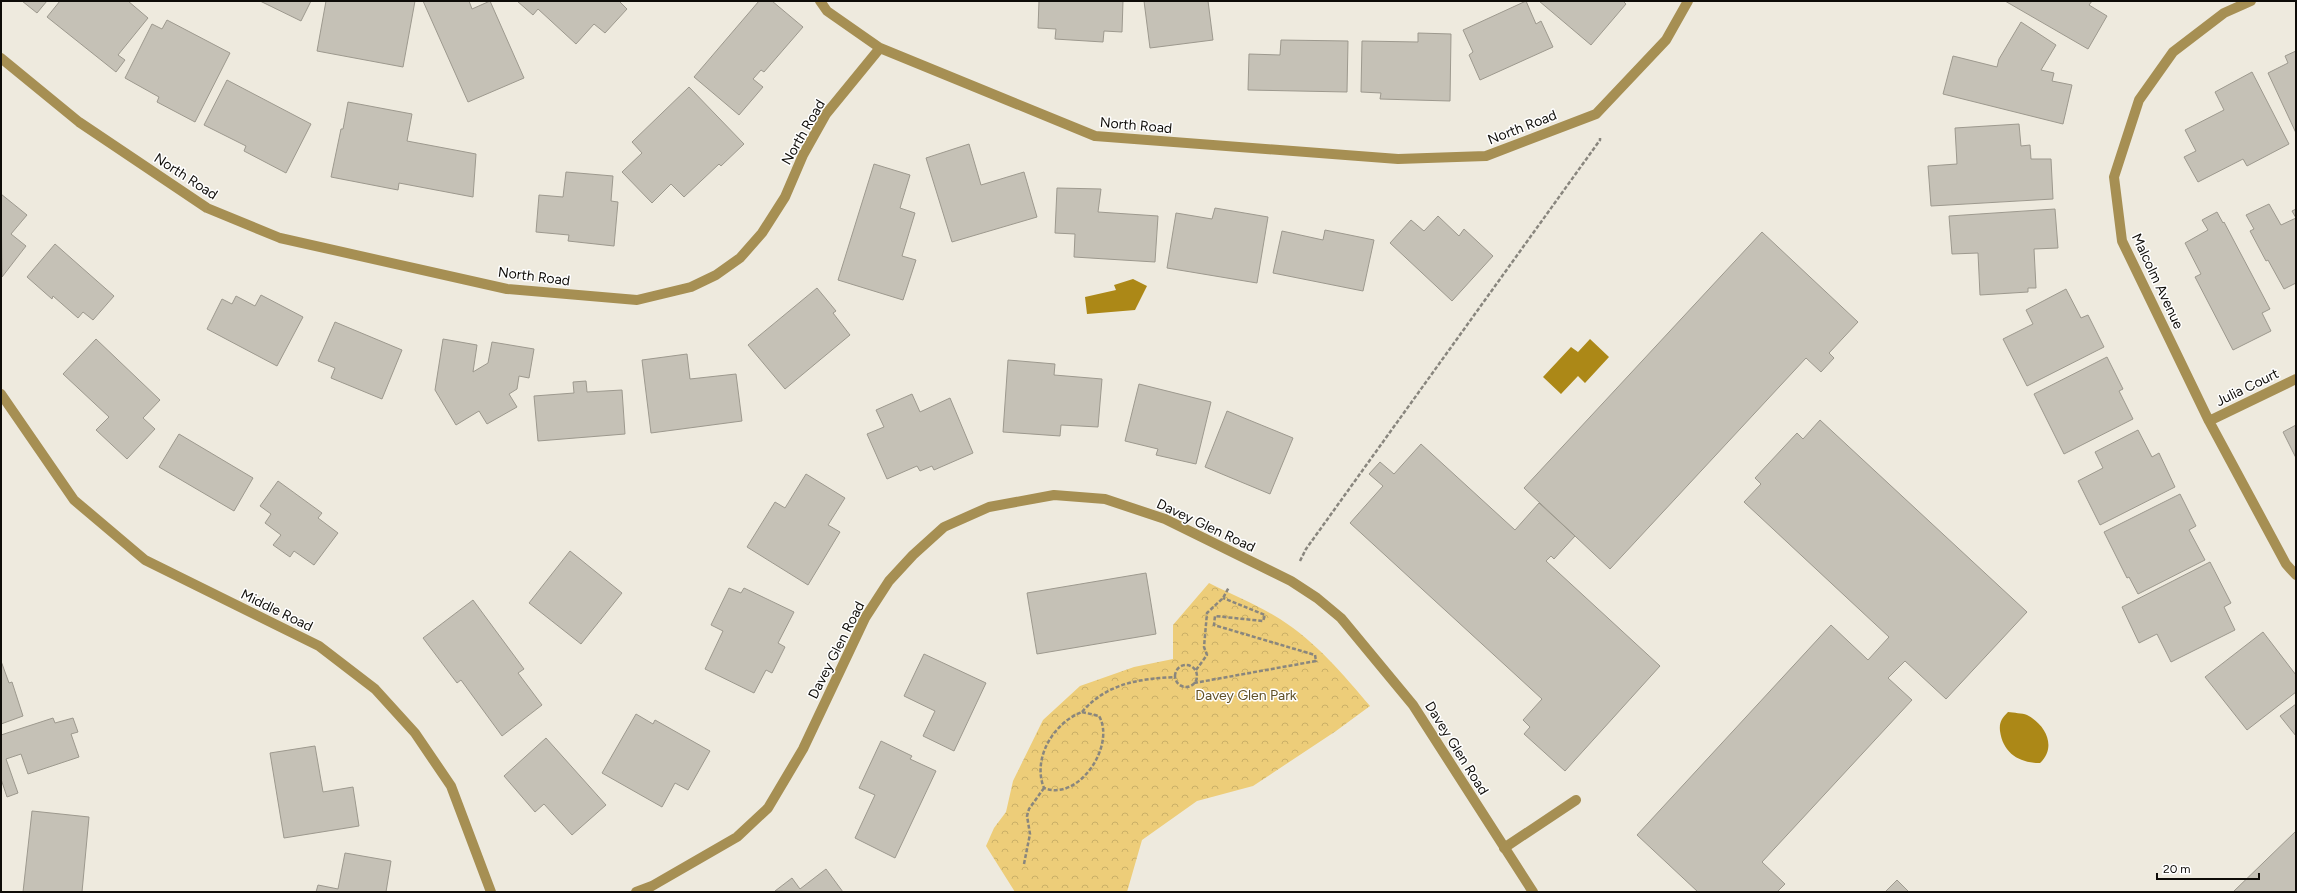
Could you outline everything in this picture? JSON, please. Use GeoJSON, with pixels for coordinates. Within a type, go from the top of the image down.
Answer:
{"type":"FeatureCollection","features":[{"type":"Feature","properties":{"kind":"street"},"geometry":{"type":"LineString","coordinates":[[820,1],[828,11],[880,48]]}},
{"type":"Feature","properties":{"kind":"street","name":"North Road"},"geometry":{"type":"LineString","coordinates":[[1,58],[79,122],[207,208],[280,238],[506,289],[637,300],[691,287],[716,275],[740,258],[762,232],[785,196],[803,155],[826,114],[880,48],[1095,136],[1398,159],[1486,156],[1596,114],[1666,40],[1688,1]]}},
{"type":"Feature","properties":{"kind":"street","name":"Malcolm Avenue"},"geometry":{"type":"LineString","coordinates":[[2251,1],[2224,13],[2173,52],[2139,100],[2114,177],[2122,241],[2209,421],[2286,564],[2296,575]]}},
{"type":"Feature","properties":{"kind":"street","name":"Julia Court"},"geometry":{"type":"LineString","coordinates":[[2209,421],[2296,379]]}},
{"type":"Feature","properties":{"kind":"street","name":"Middle Road"},"geometry":{"type":"LineString","coordinates":[[1,394],[74,500],[145,560],[319,646],[375,689],[415,733],[451,786],[491,892]]}},
{"type":"Feature","properties":{"kind":"street","name":"Davey Glen Road"},"geometry":{"type":"LineString","coordinates":[[636,892],[652,886],[737,837],[768,808],[803,749],[865,618],[889,581],[944,527],[989,508],[1021,500],[1054,495],[1105,499],[1165,519],[1291,581],[1317,598],[1341,618],[1413,705],[1533,892]]}},
{"type":"Feature","properties":{"kind":"street"},"geometry":{"type":"LineString","coordinates":[[1504,848],[1576,800]]}},
{"type":"Feature","properties":{"kind":"path"},"geometry":{"type":"LineString","coordinates":[[1291,581],[1306,549],[1600,140],[1596,114]]}},
{"type":"Feature","properties":{"kind":"path"},"geometry":{"type":"LineString","coordinates":[[1194,683],[1197,677],[1196,670],[1207,654],[1204,647],[1207,613],[1223,598],[1229,587]]}},
{"type":"Feature","properties":{"kind":"path"},"geometry":{"type":"LineString","coordinates":[[1175,677],[1181,685],[1188,687],[1194,683],[1316,661],[1315,655],[1214,626],[1215,616],[1263,621],[1264,615],[1223,598]]}},
{"type":"Feature","properties":{"kind":"path"},"geometry":{"type":"LineString","coordinates":[[1175,677],[1177,670],[1183,665],[1190,666],[1196,670]]}},
{"type":"Feature","properties":{"kind":"path"},"geometry":{"type":"LineString","coordinates":[[1044,788],[1041,779],[1041,766],[1050,740],[1072,716],[1082,712],[1091,702],[1107,691],[1128,682],[1175,677]]}},
{"type":"Feature","properties":{"kind":"path"},"geometry":{"type":"LineString","coordinates":[[1044,788],[1056,791],[1071,786],[1090,769],[1098,755],[1102,743],[1102,722],[1099,716],[1082,712]]}},
{"type":"Feature","properties":{"kind":"path"},"geometry":{"type":"LineString","coordinates":[[1024,864],[1030,834],[1027,816],[1029,809],[1044,788]]}},
{"type":"Feature","properties":{"kind":"green space","name":"Davey Glen Park"},"geometry":{"type":"Polygon","coordinates":[[[1209,583],[1263,609],[1293,628],[1328,659],[1370,706],[1336,731],[1253,786],[1197,801],[1142,840],[1127,892],[1015,892],[986,846],[994,828],[1006,812],[1013,781],[1043,720],[1080,686],[1134,667],[1173,659],[1173,625],[1209,583]]]}},
{"type":"Feature","properties":{"kind":"shaded area"},"geometry":{"type":"Polygon","coordinates":[[[1133,279],[1147,286],[1135,310],[1087,314],[1085,297],[1116,290],[1114,285],[1133,279]]]}},
{"type":"Feature","properties":{"kind":"shaded area"},"geometry":{"type":"Polygon","coordinates":[[[1590,339],[1609,357],[1585,383],[1578,376],[1561,394],[1543,377],[1571,347],[1578,352],[1590,339]]]}},
{"type":"Feature","properties":{"kind":"shaded area"},"geometry":{"type":"Polygon","coordinates":[[[2008,712],[2027,715],[2034,719],[2044,730],[2047,737],[2048,750],[2040,763],[2032,763],[2019,759],[2008,751],[2002,739],[2000,725],[2008,712]]]}},
{"type":"Feature","properties":{"kind":"building"},"geometry":{"type":"Polygon","coordinates":[[[22,1],[47,1],[37,13],[22,1]]]}},
{"type":"Feature","properties":{"kind":"building"},"geometry":{"type":"Polygon","coordinates":[[[60,1],[128,1],[148,18],[118,55],[125,60],[116,72],[47,17],[60,1]]]}},
{"type":"Feature","properties":{"kind":"building"},"geometry":{"type":"Polygon","coordinates":[[[260,1],[311,1],[301,21],[260,1]]]}},
{"type":"Feature","properties":{"kind":"building"},"geometry":{"type":"Polygon","coordinates":[[[326,1],[415,1],[403,67],[317,51],[326,1]]]}},
{"type":"Feature","properties":{"kind":"building"},"geometry":{"type":"Polygon","coordinates":[[[423,1],[469,1],[472,9],[490,1],[524,78],[468,102],[423,1]]]}},
{"type":"Feature","properties":{"kind":"building"},"geometry":{"type":"Polygon","coordinates":[[[517,1],[619,1],[627,9],[605,33],[594,24],[576,44],[538,9],[533,15],[517,1]]]}},
{"type":"Feature","properties":{"kind":"building"},"geometry":{"type":"Polygon","coordinates":[[[759,1],[772,1],[803,27],[764,72],[761,70],[753,79],[763,87],[739,115],[694,77],[759,1]]]}},
{"type":"Feature","properties":{"kind":"building"},"geometry":{"type":"Polygon","coordinates":[[[1039,1],[1123,1],[1122,32],[1104,31],[1103,42],[1055,39],[1056,29],[1038,28],[1039,1]]]}},
{"type":"Feature","properties":{"kind":"building"},"geometry":{"type":"Polygon","coordinates":[[[1144,1],[1208,1],[1213,40],[1150,48],[1144,1]]]}},
{"type":"Feature","properties":{"kind":"building"},"geometry":{"type":"Polygon","coordinates":[[[1526,1],[1536,24],[1541,21],[1553,47],[1480,80],[1469,55],[1473,52],[1463,30],[1526,1]]]}},
{"type":"Feature","properties":{"kind":"building"},"geometry":{"type":"Polygon","coordinates":[[[1539,1],[1623,1],[1626,4],[1591,45],[1539,1]]]}},
{"type":"Feature","properties":{"kind":"building"},"geometry":{"type":"Polygon","coordinates":[[[2005,1],[2092,1],[2089,5],[2107,16],[2088,49],[2005,1]]]}},
{"type":"Feature","properties":{"kind":"building"},"geometry":{"type":"Polygon","coordinates":[[[167,20],[230,53],[195,122],[157,102],[159,97],[125,78],[152,24],[162,29],[167,20]]]}},
{"type":"Feature","properties":{"kind":"building"},"geometry":{"type":"Polygon","coordinates":[[[2021,22],[2056,45],[2041,70],[2054,73],[2052,81],[2072,85],[2063,124],[1943,94],[1953,56],[1997,67],[1999,59],[2021,22]]]}},
{"type":"Feature","properties":{"kind":"building"},"geometry":{"type":"Polygon","coordinates":[[[1418,33],[1451,34],[1450,101],[1380,99],[1381,93],[1361,92],[1362,41],[1418,42],[1418,33]]]}},
{"type":"Feature","properties":{"kind":"building"},"geometry":{"type":"Polygon","coordinates":[[[1281,40],[1348,41],[1347,92],[1248,90],[1249,54],[1280,55],[1281,40]]]}},
{"type":"Feature","properties":{"kind":"building"},"geometry":{"type":"Polygon","coordinates":[[[2296,51],[2296,133],[2268,73],[2288,63],[2285,56],[2296,51]]]}},
{"type":"Feature","properties":{"kind":"building"},"geometry":{"type":"Polygon","coordinates":[[[2252,72],[2289,144],[2247,166],[2243,159],[2198,182],[2184,157],[2196,151],[2185,130],[2224,110],[2215,92],[2252,72]]]}},
{"type":"Feature","properties":{"kind":"building"},"geometry":{"type":"Polygon","coordinates":[[[227,80],[311,124],[286,173],[244,151],[246,146],[204,125],[227,80]]]}},
{"type":"Feature","properties":{"kind":"building"},"geometry":{"type":"Polygon","coordinates":[[[689,87],[744,144],[721,166],[719,164],[684,197],[671,184],[652,203],[622,172],[642,153],[632,142],[689,87]]]}},
{"type":"Feature","properties":{"kind":"building"},"geometry":{"type":"Polygon","coordinates":[[[348,102],[412,114],[407,141],[476,154],[473,197],[399,183],[398,190],[331,177],[348,102]]]}},
{"type":"Feature","properties":{"kind":"building"},"geometry":{"type":"Polygon","coordinates":[[[2019,124],[2021,146],[2030,145],[2031,159],[2051,159],[2053,199],[1931,206],[1928,166],[1957,164],[1955,128],[2019,124]]]}},
{"type":"Feature","properties":{"kind":"building"},"geometry":{"type":"Polygon","coordinates":[[[969,144],[981,185],[1024,172],[1037,217],[952,242],[926,158],[969,144]]]}},
{"type":"Feature","properties":{"kind":"building"},"geometry":{"type":"Polygon","coordinates":[[[874,164],[910,175],[900,208],[915,213],[902,256],[916,260],[903,300],[838,280],[874,164]]]}},
{"type":"Feature","properties":{"kind":"building"},"geometry":{"type":"Polygon","coordinates":[[[566,172],[613,176],[611,201],[618,202],[614,246],[568,241],[569,235],[536,232],[539,195],[563,197],[566,172]]]}},
{"type":"Feature","properties":{"kind":"building"},"geometry":{"type":"Polygon","coordinates":[[[1057,188],[1101,189],[1098,212],[1158,216],[1155,262],[1074,257],[1075,234],[1055,233],[1057,188]]]}},
{"type":"Feature","properties":{"kind":"building"},"geometry":{"type":"Polygon","coordinates":[[[1,194],[27,215],[11,234],[26,246],[2,277],[1,194]]]}},
{"type":"Feature","properties":{"kind":"building"},"geometry":{"type":"Polygon","coordinates":[[[2269,204],[2281,225],[2296,218],[2296,283],[2284,289],[2268,260],[2266,261],[2250,231],[2254,229],[2246,215],[2269,204]]]}},
{"type":"Feature","properties":{"kind":"building"},"geometry":{"type":"Polygon","coordinates":[[[1215,208],[1268,217],[1257,283],[1167,268],[1176,213],[1212,219],[1215,208]]]}},
{"type":"Feature","properties":{"kind":"building"},"geometry":{"type":"Polygon","coordinates":[[[2055,209],[2058,248],[2034,249],[2036,288],[2028,288],[2028,292],[1980,295],[1978,253],[1952,254],[1949,216],[2055,209]]]}},
{"type":"Feature","properties":{"kind":"building"},"geometry":{"type":"Polygon","coordinates":[[[2296,209],[2296,218],[2292,211],[2296,209]]]}},
{"type":"Feature","properties":{"kind":"building"},"geometry":{"type":"Polygon","coordinates":[[[2217,212],[2223,223],[2224,222],[2270,309],[2262,313],[2271,331],[2233,350],[2195,277],[2201,274],[2185,243],[2208,230],[2202,220],[2217,212]]]}},
{"type":"Feature","properties":{"kind":"building"},"geometry":{"type":"Polygon","coordinates":[[[1438,216],[1459,236],[1464,229],[1493,256],[1452,301],[1390,243],[1411,220],[1424,231],[1438,216]]]}},
{"type":"Feature","properties":{"kind":"building"},"geometry":{"type":"Polygon","coordinates":[[[1325,230],[1374,240],[1363,291],[1273,273],[1282,231],[1323,240],[1325,230]]]}},
{"type":"Feature","properties":{"kind":"building"},"geometry":{"type":"Polygon","coordinates":[[[1762,232],[1858,322],[1829,353],[1834,358],[1821,372],[1806,358],[1610,569],[1524,488],[1762,232]]]}},
{"type":"Feature","properties":{"kind":"building"},"geometry":{"type":"Polygon","coordinates":[[[55,244],[114,296],[93,320],[83,312],[78,318],[53,296],[52,299],[27,277],[55,244]]]}},
{"type":"Feature","properties":{"kind":"building"},"geometry":{"type":"Polygon","coordinates":[[[817,288],[836,311],[833,313],[850,335],[785,389],[748,345],[817,288]]]}},
{"type":"Feature","properties":{"kind":"building"},"geometry":{"type":"Polygon","coordinates":[[[2066,289],[2081,318],[2088,315],[2104,347],[2027,386],[2003,339],[2033,324],[2026,310],[2066,289]]]}},
{"type":"Feature","properties":{"kind":"building"},"geometry":{"type":"Polygon","coordinates":[[[261,295],[303,317],[277,366],[207,329],[222,299],[232,304],[236,296],[255,306],[261,295]]]}},
{"type":"Feature","properties":{"kind":"building"},"geometry":{"type":"Polygon","coordinates":[[[335,322],[402,350],[382,399],[331,378],[335,368],[318,361],[335,322]]]}},
{"type":"Feature","properties":{"kind":"building"},"geometry":{"type":"Polygon","coordinates":[[[96,339],[160,400],[143,418],[155,429],[127,459],[96,430],[109,417],[63,374],[96,339]]]}},
{"type":"Feature","properties":{"kind":"building"},"geometry":{"type":"Polygon","coordinates":[[[443,339],[477,345],[473,372],[488,363],[492,342],[534,349],[529,378],[519,376],[517,389],[509,394],[517,407],[487,424],[479,411],[456,425],[435,390],[443,339]]]}},
{"type":"Feature","properties":{"kind":"building"},"geometry":{"type":"Polygon","coordinates":[[[687,354],[690,379],[736,374],[742,421],[651,433],[642,360],[687,354]]]}},
{"type":"Feature","properties":{"kind":"building"},"geometry":{"type":"Polygon","coordinates":[[[2107,357],[2123,389],[2119,391],[2133,419],[2064,454],[2034,394],[2107,357]]]}},
{"type":"Feature","properties":{"kind":"building"},"geometry":{"type":"Polygon","coordinates":[[[1008,360],[1055,364],[1054,375],[1102,379],[1098,427],[1061,425],[1060,436],[1003,432],[1008,360]]]}},
{"type":"Feature","properties":{"kind":"building"},"geometry":{"type":"Polygon","coordinates":[[[586,381],[587,392],[622,390],[625,434],[538,441],[534,396],[574,393],[573,382],[586,381]]]}},
{"type":"Feature","properties":{"kind":"building"},"geometry":{"type":"Polygon","coordinates":[[[1139,384],[1211,402],[1196,464],[1156,455],[1158,449],[1125,441],[1139,384]]]}},
{"type":"Feature","properties":{"kind":"building"},"geometry":{"type":"Polygon","coordinates":[[[912,394],[920,412],[950,398],[973,453],[934,470],[932,466],[920,471],[917,466],[887,479],[867,434],[884,427],[876,410],[912,394]]]}},
{"type":"Feature","properties":{"kind":"building"},"geometry":{"type":"Polygon","coordinates":[[[1227,411],[1293,438],[1270,494],[1205,467],[1227,411]]]}},
{"type":"Feature","properties":{"kind":"building"},"geometry":{"type":"Polygon","coordinates":[[[1820,420],[2027,612],[1946,699],[1905,661],[1888,678],[1912,700],[1762,862],[1785,884],[1777,892],[1698,892],[1637,835],[1831,625],[1868,660],[1889,637],[1744,502],[1761,484],[1755,478],[1797,433],[1803,439],[1820,420]]]}},
{"type":"Feature","properties":{"kind":"building"},"geometry":{"type":"Polygon","coordinates":[[[2296,425],[2296,458],[2283,432],[2296,425]]]}},
{"type":"Feature","properties":{"kind":"building"},"geometry":{"type":"Polygon","coordinates":[[[2138,430],[2152,457],[2159,453],[2175,487],[2100,525],[2078,481],[2103,468],[2095,452],[2138,430]]]}},
{"type":"Feature","properties":{"kind":"building"},"geometry":{"type":"Polygon","coordinates":[[[179,434],[253,478],[234,511],[159,467],[179,434]]]}},
{"type":"Feature","properties":{"kind":"building"},"geometry":{"type":"Polygon","coordinates":[[[1421,444],[1515,530],[1539,503],[1575,536],[1554,559],[1551,556],[1546,561],[1660,666],[1565,771],[1524,734],[1530,727],[1523,720],[1542,699],[1350,523],[1383,486],[1369,474],[1380,462],[1394,474],[1421,444]]]}},
{"type":"Feature","properties":{"kind":"building"},"geometry":{"type":"Polygon","coordinates":[[[806,474],[845,498],[828,525],[840,532],[808,585],[747,547],[775,502],[785,508],[806,474]]]}},
{"type":"Feature","properties":{"kind":"building"},"geometry":{"type":"Polygon","coordinates":[[[278,481],[322,513],[318,518],[338,533],[314,565],[294,551],[290,557],[273,545],[281,535],[265,523],[271,514],[260,506],[278,481]]]}},
{"type":"Feature","properties":{"kind":"building"},"geometry":{"type":"Polygon","coordinates":[[[2180,494],[2196,526],[2189,530],[2205,560],[2138,594],[2129,577],[2127,578],[2104,532],[2180,494]]]}},
{"type":"Feature","properties":{"kind":"building"},"geometry":{"type":"Polygon","coordinates":[[[570,551],[622,593],[581,644],[529,603],[570,551]]]}},
{"type":"Feature","properties":{"kind":"building"},"geometry":{"type":"Polygon","coordinates":[[[2210,562],[2231,603],[2224,607],[2235,630],[2171,662],[2157,634],[2139,643],[2122,607],[2210,562]]]}},
{"type":"Feature","properties":{"kind":"building"},"geometry":{"type":"Polygon","coordinates":[[[1146,573],[1156,634],[1037,654],[1027,593],[1146,573]]]}},
{"type":"Feature","properties":{"kind":"building"},"geometry":{"type":"Polygon","coordinates":[[[729,588],[741,593],[744,588],[794,612],[778,643],[785,647],[772,673],[766,670],[754,693],[705,669],[723,631],[711,625],[729,588]]]}},
{"type":"Feature","properties":{"kind":"building"},"geometry":{"type":"Polygon","coordinates":[[[473,600],[524,669],[518,673],[542,705],[502,736],[461,680],[457,683],[423,638],[473,600]]]}},
{"type":"Feature","properties":{"kind":"building"},"geometry":{"type":"Polygon","coordinates":[[[2263,632],[2296,675],[2296,692],[2247,730],[2205,677],[2263,632]]]}},
{"type":"Feature","properties":{"kind":"building"},"geometry":{"type":"Polygon","coordinates":[[[924,654],[986,683],[954,751],[923,736],[935,711],[904,696],[924,654]]]}},
{"type":"Feature","properties":{"kind":"building"},"geometry":{"type":"Polygon","coordinates":[[[1,661],[9,683],[12,682],[23,716],[1,724],[1,661]]]}},
{"type":"Feature","properties":{"kind":"building"},"geometry":{"type":"Polygon","coordinates":[[[2296,704],[2296,736],[2280,716],[2296,704]]]}},
{"type":"Feature","properties":{"kind":"building"},"geometry":{"type":"Polygon","coordinates":[[[636,714],[653,724],[655,720],[710,751],[688,790],[675,783],[662,807],[602,773],[636,714]]]}},
{"type":"Feature","properties":{"kind":"building"},"geometry":{"type":"Polygon","coordinates":[[[53,718],[55,723],[73,718],[78,732],[71,734],[79,757],[28,774],[21,754],[6,759],[18,793],[7,797],[1,779],[1,735],[53,718]]]}},
{"type":"Feature","properties":{"kind":"building"},"geometry":{"type":"Polygon","coordinates":[[[546,738],[606,805],[572,835],[544,804],[535,812],[504,776],[546,738]]]}},
{"type":"Feature","properties":{"kind":"building"},"geometry":{"type":"Polygon","coordinates":[[[881,741],[912,756],[910,759],[936,771],[895,858],[855,838],[875,795],[859,788],[881,741]]]}},
{"type":"Feature","properties":{"kind":"building"},"geometry":{"type":"Polygon","coordinates":[[[315,746],[323,792],[353,787],[359,826],[284,838],[270,753],[315,746]]]}},
{"type":"Feature","properties":{"kind":"building"},"geometry":{"type":"Polygon","coordinates":[[[32,811],[89,817],[82,892],[23,892],[32,811]]]}},
{"type":"Feature","properties":{"kind":"building"},"geometry":{"type":"Polygon","coordinates":[[[2296,831],[2296,892],[2233,892],[2296,831]]]}},
{"type":"Feature","properties":{"kind":"building"},"geometry":{"type":"Polygon","coordinates":[[[345,853],[391,861],[386,892],[316,892],[318,885],[338,889],[345,853]]]}},
{"type":"Feature","properties":{"kind":"building"},"geometry":{"type":"Polygon","coordinates":[[[826,869],[843,892],[775,891],[792,878],[800,889],[826,869]]]}},
{"type":"Feature","properties":{"kind":"building"},"geometry":{"type":"Polygon","coordinates":[[[1897,880],[1909,892],[1885,892],[1897,880]]]}}]}
